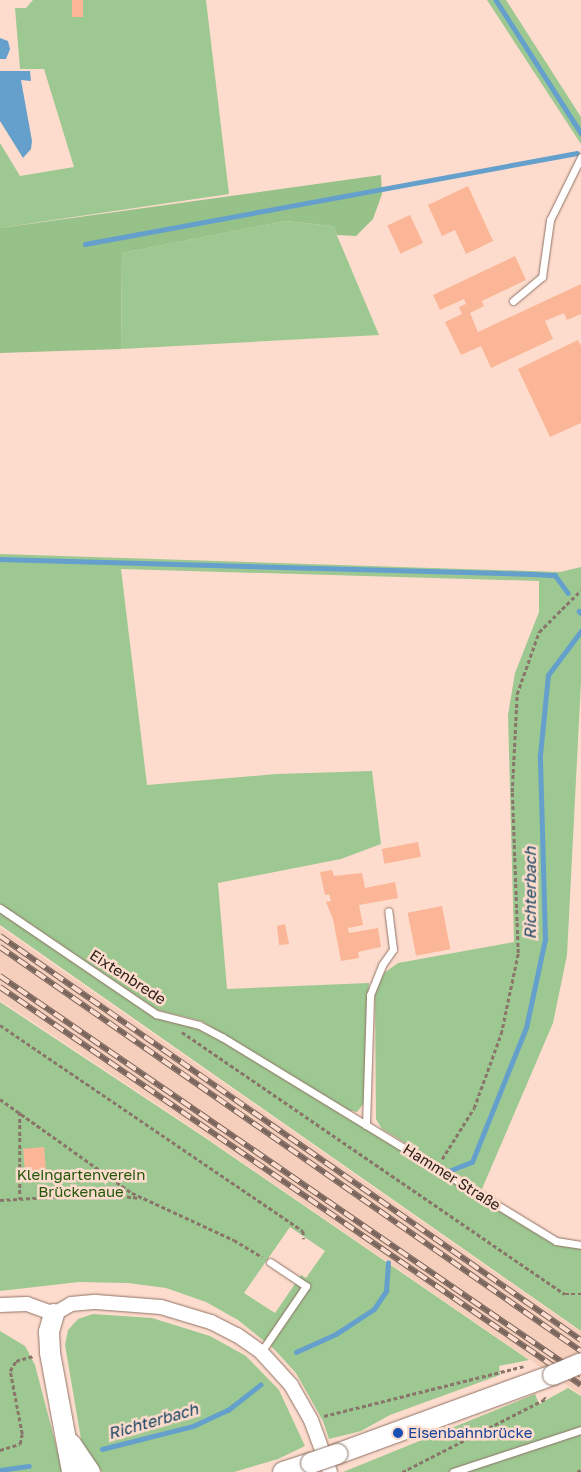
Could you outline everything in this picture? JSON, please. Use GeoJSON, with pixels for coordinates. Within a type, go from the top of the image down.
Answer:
{"type":"FeatureCollection","features":[{"type":"Feature","properties":{"kind":"main road"},"geometry":{"type":"LineString","coordinates":[[54,1314],[49,1332],[50,1353],[72,1472]]}},
{"type":"Feature","properties":{"kind":"main road"},"geometry":{"type":"LineString","coordinates":[[283,1472],[311,1463],[333,1463],[581,1364]]}},
{"type":"Feature","properties":{"kind":"main road"},"geometry":{"type":"LineString","coordinates":[[67,1438],[90,1472]]}},
{"type":"Feature","properties":{"kind":"street"},"geometry":{"type":"LineString","coordinates":[[0,1305],[22,1303],[54,1314],[71,1304],[96,1302],[161,1307],[212,1322],[261,1352],[291,1385],[333,1463]]}},
{"type":"Feature","properties":{"kind":"lane"},"geometry":{"type":"LineString","coordinates":[[512,301],[542,277],[550,220],[581,157]]}},
{"type":"Feature","properties":{"kind":"lane","name":"Eixtenbrede"},"geometry":{"type":"LineString","coordinates":[[0,908],[156,1014],[199,1024],[326,1100]]}},
{"type":"Feature","properties":{"kind":"lane"},"geometry":{"type":"LineString","coordinates":[[366,1125],[370,995],[382,965],[393,949],[388,911]]}},
{"type":"Feature","properties":{"kind":"lane","name":"Hammer Straße"},"geometry":{"type":"LineString","coordinates":[[326,1100],[437,1166],[556,1241],[581,1245]]}},
{"type":"Feature","properties":{"kind":"lane"},"geometry":{"type":"LineString","coordinates":[[261,1352],[306,1286],[270,1262]]}},
{"type":"Feature","properties":{"kind":"lane"},"geometry":{"type":"LineString","coordinates":[[453,1472],[581,1430]]}},
{"type":"Feature","properties":{"kind":"path"},"geometry":{"type":"LineString","coordinates":[[437,1166],[474,1108],[501,1034],[518,953],[512,792],[517,694],[539,632],[581,590]]}},
{"type":"Feature","properties":{"kind":"path"},"geometry":{"type":"LineString","coordinates":[[170,1017],[179,1030],[565,1294],[581,1294]]}},
{"type":"Feature","properties":{"kind":"path"},"geometry":{"type":"LineString","coordinates":[[0,1025],[303,1231],[304,1239]]}},
{"type":"Feature","properties":{"kind":"path"},"geometry":{"type":"LineString","coordinates":[[0,1099],[143,1198],[234,1240],[270,1262]]}},
{"type":"Feature","properties":{"kind":"path"},"geometry":{"type":"LineString","coordinates":[[20,1112],[20,1198]]}},
{"type":"Feature","properties":{"kind":"path"},"geometry":{"type":"LineString","coordinates":[[0,1200],[101,1194],[143,1198]]}},
{"type":"Feature","properties":{"kind":"path"},"geometry":{"type":"LineString","coordinates":[[0,1450],[20,1444],[22,1434],[10,1371],[16,1361],[50,1353]]}},
{"type":"Feature","properties":{"kind":"path"},"geometry":{"type":"LineString","coordinates":[[577,1472],[581,1470]]}},
{"type":"Feature","properties":{"kind":"shaded area"},"geometry":{"type":"Polygon","coordinates":[[[0,927],[581,1332],[581,1395],[200,1133],[0,1000],[0,927]]]}},
{"type":"Feature","properties":{"kind":"green space"},"geometry":{"type":"Polygon","coordinates":[[[33,0],[206,0],[229,194],[0,228],[0,143],[20,176],[74,167],[44,69],[20,69],[15,8],[26,8],[33,0]]]}},
{"type":"Feature","properties":{"kind":"green space"},"geometry":{"type":"Polygon","coordinates":[[[487,0],[506,0],[581,117],[581,144],[487,0]]]}},
{"type":"Feature","properties":{"kind":"green space"},"geometry":{"type":"Polygon","coordinates":[[[381,175],[382,194],[373,219],[356,236],[337,235],[333,226],[286,221],[122,253],[121,349],[0,353],[0,228],[381,175]]]}},
{"type":"Feature","properties":{"kind":"green space"},"geometry":{"type":"Polygon","coordinates":[[[286,221],[333,226],[379,335],[121,349],[122,253],[286,221]]]}},
{"type":"Feature","properties":{"kind":"green space"},"geometry":{"type":"Polygon","coordinates":[[[0,554],[560,572],[581,567],[581,682],[567,955],[553,1023],[482,1189],[382,1129],[376,1119],[375,994],[384,973],[398,963],[514,942],[508,715],[515,673],[539,612],[539,581],[121,569],[147,785],[277,774],[372,771],[381,844],[341,859],[218,883],[227,989],[369,983],[364,1103],[357,1112],[347,1110],[201,1021],[157,1010],[0,904],[0,554]]]}},
{"type":"Feature","properties":{"kind":"green space"},"geometry":{"type":"Polygon","coordinates":[[[0,912],[155,1017],[197,1027],[555,1245],[581,1249],[581,1331],[0,925],[0,912]]]}},
{"type":"Feature","properties":{"kind":"green space","name":"Kleingartenverein Brückenaue"},"geometry":{"type":"Polygon","coordinates":[[[0,1002],[204,1137],[529,1360],[499,1366],[500,1375],[390,1415],[361,1431],[329,1439],[323,1421],[296,1373],[274,1349],[238,1320],[206,1302],[166,1288],[128,1283],[79,1282],[0,1291],[0,1002]],[[290,1227],[244,1293],[275,1313],[301,1275],[306,1278],[325,1251],[290,1227]]]}},
{"type":"Feature","properties":{"kind":"green space"},"geometry":{"type":"Polygon","coordinates":[[[93,1314],[152,1318],[210,1336],[246,1356],[279,1390],[305,1446],[278,1459],[234,1472],[102,1472],[82,1445],[65,1345],[68,1330],[78,1319],[93,1314]]]}},
{"type":"Feature","properties":{"kind":"green space"},"geometry":{"type":"Polygon","coordinates":[[[0,1331],[25,1346],[35,1365],[63,1472],[0,1472],[0,1331]]]}},
{"type":"Feature","properties":{"kind":"green space"},"geometry":{"type":"Polygon","coordinates":[[[568,1388],[581,1396],[581,1472],[343,1472],[535,1394],[539,1404],[568,1388]]]}},
{"type":"Feature","properties":{"kind":"water"},"geometry":{"type":"Polygon","coordinates":[[[0,38],[8,41],[10,49],[6,59],[0,59],[0,38]]]}},
{"type":"Feature","properties":{"kind":"water"},"geometry":{"type":"Polygon","coordinates":[[[0,71],[30,71],[31,81],[21,80],[32,141],[31,149],[23,158],[0,121],[0,71]]]}},
{"type":"Feature","properties":{"kind":"building"},"geometry":{"type":"Polygon","coordinates":[[[72,0],[83,0],[83,17],[72,17],[72,0]]]}},
{"type":"Feature","properties":{"kind":"building"},"geometry":{"type":"Polygon","coordinates":[[[468,186],[493,241],[466,254],[455,230],[442,236],[428,205],[468,186]]]}},
{"type":"Feature","properties":{"kind":"building"},"geometry":{"type":"Polygon","coordinates":[[[410,215],[423,243],[400,254],[387,226],[410,215]]]}},
{"type":"Feature","properties":{"kind":"building"},"geometry":{"type":"Polygon","coordinates":[[[515,256],[526,280],[482,301],[484,306],[470,313],[478,332],[581,284],[581,314],[567,320],[564,313],[545,321],[553,339],[491,368],[481,346],[461,355],[445,322],[462,314],[459,307],[466,304],[464,299],[440,310],[433,295],[515,256]]]}},
{"type":"Feature","properties":{"kind":"building"},"geometry":{"type":"Polygon","coordinates":[[[578,340],[581,346],[581,423],[550,437],[518,369],[578,340]]]}},
{"type":"Feature","properties":{"kind":"building"},"geometry":{"type":"Polygon","coordinates":[[[418,842],[421,857],[385,864],[382,849],[418,842]]]}},
{"type":"Feature","properties":{"kind":"building"},"geometry":{"type":"Polygon","coordinates":[[[332,870],[334,876],[362,873],[365,888],[395,882],[398,898],[359,905],[363,925],[348,928],[349,933],[378,928],[381,947],[358,952],[359,958],[341,961],[333,919],[326,902],[331,901],[329,894],[325,895],[320,872],[332,870]]]}},
{"type":"Feature","properties":{"kind":"building"},"geometry":{"type":"Polygon","coordinates":[[[442,906],[450,949],[416,956],[408,913],[442,906]]]}},
{"type":"Feature","properties":{"kind":"building"},"geometry":{"type":"Polygon","coordinates":[[[285,924],[289,944],[279,945],[277,926],[285,924]]]}},
{"type":"Feature","properties":{"kind":"building"},"geometry":{"type":"Polygon","coordinates":[[[44,1147],[47,1179],[26,1181],[23,1149],[44,1147]]]}},
{"type":"Feature","properties":{"kind":"waterway"},"geometry":{"type":"LineString","coordinates":[[496,0],[581,133]]}},
{"type":"Feature","properties":{"kind":"waterway"},"geometry":{"type":"LineString","coordinates":[[85,244],[577,153]]}},
{"type":"Feature","properties":{"kind":"waterway"},"geometry":{"type":"LineString","coordinates":[[0,559],[555,575],[568,593]]}},
{"type":"Feature","properties":{"kind":"waterway","name":"Richterbach"},"geometry":{"type":"LineString","coordinates":[[451,1170],[472,1162],[526,1028],[545,939],[540,755],[548,675],[581,631]]}},
{"type":"Feature","properties":{"kind":"waterway","name":"Richterbach"},"geometry":{"type":"LineString","coordinates":[[296,1352],[336,1334],[374,1309],[386,1291],[388,1263]]}},
{"type":"Feature","properties":{"kind":"waterway","name":"Richterbach"},"geometry":{"type":"LineString","coordinates":[[102,1449],[193,1426],[228,1410],[260,1385]]}},
{"type":"Feature","properties":{"kind":"waterway","name":"Richterbach"},"geometry":{"type":"LineString","coordinates":[[0,1470],[29,1466]]}},
{"type":"Feature","properties":{"kind":"railway"},"geometry":{"type":"LineString","coordinates":[[0,936],[581,1340]]}},
{"type":"Feature","properties":{"kind":"railway"},"geometry":{"type":"LineString","coordinates":[[0,947],[581,1351]]}},
{"type":"Feature","properties":{"kind":"railway"},"geometry":{"type":"LineString","coordinates":[[0,976],[581,1375]]}},
{"type":"Feature","properties":{"kind":"railway"},"geometry":{"type":"LineString","coordinates":[[0,987],[581,1385]]}},
{"type":"Feature","properties":{"kind":"place","name":"Eisenbahnbrücke"},"geometry":{"type":"Point","coordinates":[398,1433]}}]}
